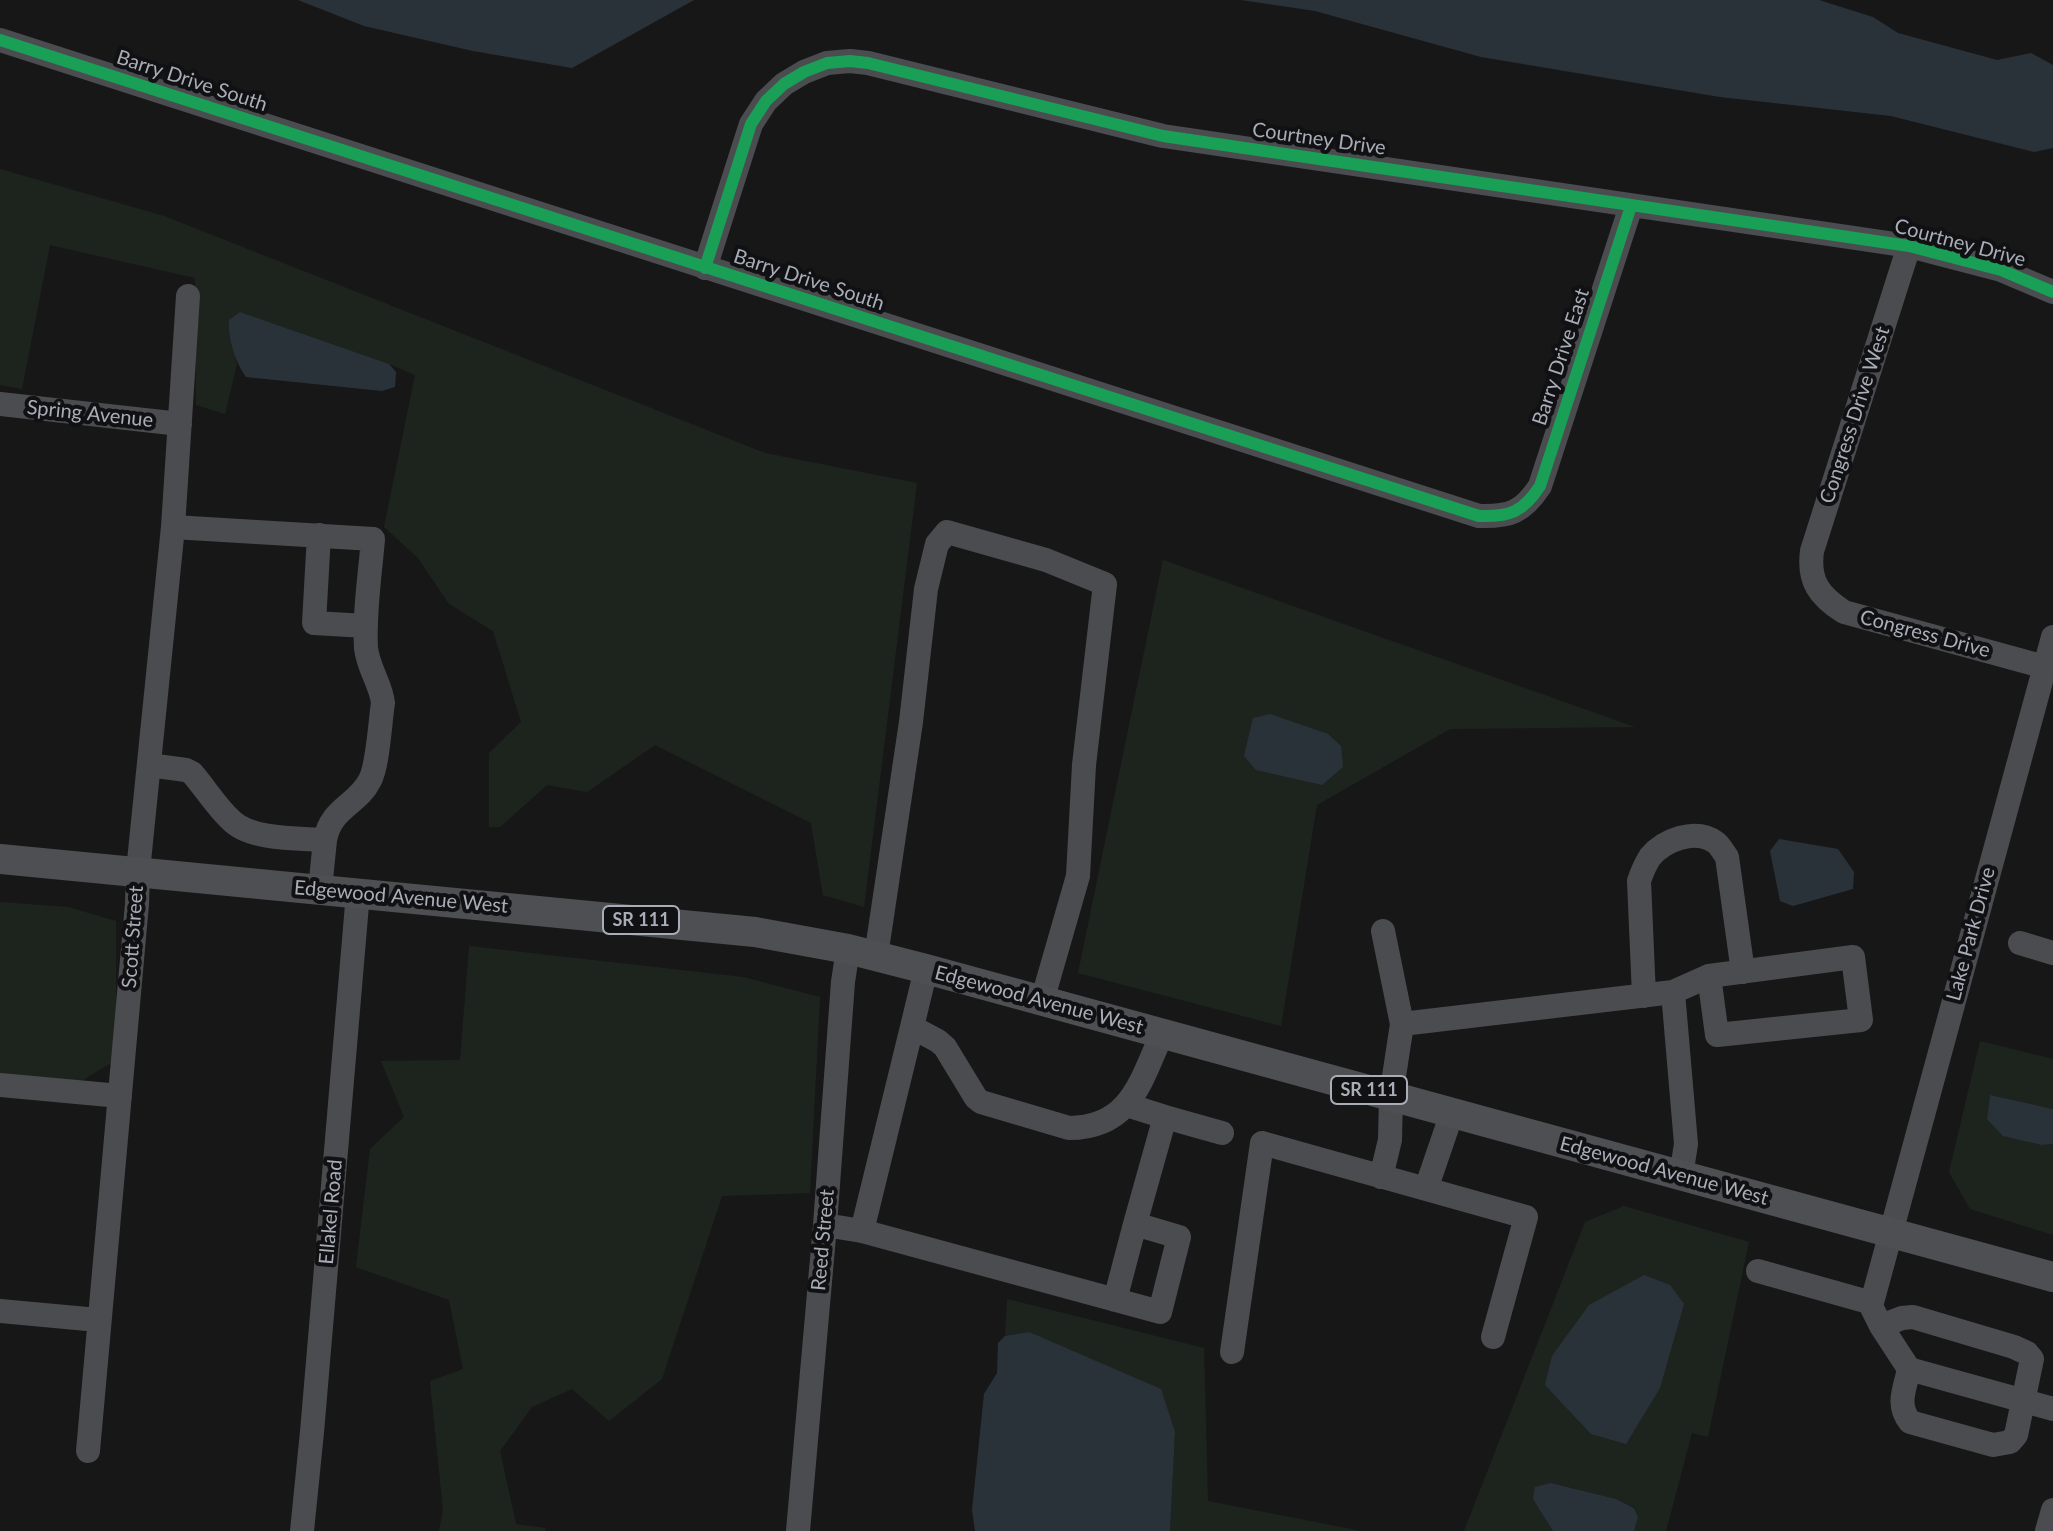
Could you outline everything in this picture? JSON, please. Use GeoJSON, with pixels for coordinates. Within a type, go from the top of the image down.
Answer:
{"type":"FeatureCollection","features":[{"type":"Feature","properties":{"kind":"main road","name":"Edgewood Avenue West"},"geometry":{"type":"LineString","coordinates":[[0,859],[755,932],[862,953],[2053,1277]]}},
{"type":"Feature","properties":{"kind":"street","name":"Barry Drive South"},"geometry":{"type":"LineString","coordinates":[[0,40],[1479,516],[1498,517],[1516,512]]}},
{"type":"Feature","properties":{"kind":"street","name":"Courtney Drive"},"geometry":{"type":"LineString","coordinates":[[705,268],[751,124],[766,101],[784,84],[804,72],[827,63],[850,61],[1163,136],[1909,246],[2001,270],[2053,292]]}},
{"type":"Feature","properties":{"kind":"street","name":"Barry Drive East"},"geometry":{"type":"LineString","coordinates":[[1516,512],[1531,500],[1540,486],[1631,206]]}},
{"type":"Feature","properties":{"kind":"street","name":"Congress Drive West"},"geometry":{"type":"LineString","coordinates":[[1816,585],[1810,568],[1812,551],[1909,246]]}},
{"type":"Feature","properties":{"kind":"street","name":"Scott Street"},"geometry":{"type":"LineString","coordinates":[[88,1451],[138,871],[173,527],[188,296]]}},
{"type":"Feature","properties":{"kind":"street","name":"Spring Avenue"},"geometry":{"type":"LineString","coordinates":[[0,404],[180,424]]}},
{"type":"Feature","properties":{"kind":"street"},"geometry":{"type":"LineString","coordinates":[[173,527],[373,539],[366,650],[383,703],[372,775],[365,788],[331,821],[325,840],[320,889]]}},
{"type":"Feature","properties":{"kind":"street","name":"Reed Street"},"geometry":{"type":"LineString","coordinates":[[798,1531],[843,982],[862,953],[911,722],[926,589],[937,544],[947,532],[1046,560],[1105,584],[1084,765],[1078,876],[1042,1001]]}},
{"type":"Feature","properties":{"kind":"street"},"geometry":{"type":"LineString","coordinates":[[319,535],[314,623],[366,626]]}},
{"type":"Feature","properties":{"kind":"street","name":"Congress Drive"},"geometry":{"type":"LineString","coordinates":[[1816,585],[1828,602],[1844,612],[2045,667]]}},
{"type":"Feature","properties":{"kind":"street","name":"Lake Park Drive"},"geometry":{"type":"LineString","coordinates":[[1872,1303],[2053,637]]}},
{"type":"Feature","properties":{"kind":"street"},"geometry":{"type":"LineString","coordinates":[[149,765],[192,773],[227,817],[240,828],[262,834],[325,840]]}},
{"type":"Feature","properties":{"kind":"street"},"geometry":{"type":"LineString","coordinates":[[1644,996],[1639,881],[1652,855],[1678,839],[1696,835],[1716,842],[1727,857],[1743,972]]}},
{"type":"Feature","properties":{"kind":"street","name":"Ellakel Road"},"geometry":{"type":"LineString","coordinates":[[302,1531],[358,893]]}},
{"type":"Feature","properties":{"kind":"street"},"geometry":{"type":"LineString","coordinates":[[1381,1177],[1390,1140],[1391,1096],[1402,1024],[1383,931]]}},
{"type":"Feature","properties":{"kind":"street"},"geometry":{"type":"LineString","coordinates":[[2020,943],[2053,953]]}},
{"type":"Feature","properties":{"kind":"street"},"geometry":{"type":"LineString","coordinates":[[1402,1024],[1673,992],[1709,976],[1853,957],[1861,1020],[1717,1035],[1709,976]]}},
{"type":"Feature","properties":{"kind":"street"},"geometry":{"type":"LineString","coordinates":[[862,1231],[926,969]]}},
{"type":"Feature","properties":{"kind":"street"},"geometry":{"type":"LineString","coordinates":[[1673,992],[1686,1144],[1681,1176]]}},
{"type":"Feature","properties":{"kind":"street"},"geometry":{"type":"LineString","coordinates":[[912,1027],[945,1047],[981,1102],[1069,1128],[1093,1124],[1115,1115],[1127,1105],[1137,1091],[1162,1034]]}},
{"type":"Feature","properties":{"kind":"street"},"geometry":{"type":"LineString","coordinates":[[0,1085],[120,1096]]}},
{"type":"Feature","properties":{"kind":"street"},"geometry":{"type":"LineString","coordinates":[[1127,1105],[1222,1133]]}},
{"type":"Feature","properties":{"kind":"street"},"geometry":{"type":"LineString","coordinates":[[1426,1189],[1452,1113]]}},
{"type":"Feature","properties":{"kind":"street"},"geometry":{"type":"LineString","coordinates":[[1115,1300],[1165,1117]]}},
{"type":"Feature","properties":{"kind":"street"},"geometry":{"type":"LineString","coordinates":[[1232,1352],[1262,1143],[1526,1217],[1493,1337]]}},
{"type":"Feature","properties":{"kind":"street"},"geometry":{"type":"LineString","coordinates":[[825,1225],[862,1231],[1160,1312],[1179,1237],[1135,1224]]}},
{"type":"Feature","properties":{"kind":"street"},"geometry":{"type":"LineString","coordinates":[[1758,1271],[1872,1303],[1881,1326],[1909,1369],[2053,1409]]}},
{"type":"Feature","properties":{"kind":"street"},"geometry":{"type":"LineString","coordinates":[[0,1311],[98,1320]]}},
{"type":"Feature","properties":{"kind":"street"},"geometry":{"type":"LineString","coordinates":[[1881,1326],[1913,1317],[2027,1353],[2032,1359],[2016,1435],[2010,1442],[1993,1445],[1910,1422],[1903,1412],[1902,1403],[1909,1369]]}},
{"type":"Feature","properties":{"kind":"street"},"geometry":{"type":"LineString","coordinates":[[2047,1531],[2053,1510]]}},
{"type":"Feature","properties":{"kind":"shaded area"},"geometry":{"type":"Polygon","coordinates":[[[298,0],[694,0],[572,68],[473,51],[364,26],[298,0]]]}},
{"type":"Feature","properties":{"kind":"shaded area"},"geometry":{"type":"Polygon","coordinates":[[[1241,0],[1819,0],[1873,17],[1898,33],[1997,60],[2031,53],[2053,65],[2053,148],[2034,152],[1891,116],[1720,97],[1481,57],[1315,11],[1241,0]]]}},
{"type":"Feature","properties":{"kind":"shaded area"},"geometry":{"type":"Polygon","coordinates":[[[0,169],[164,216],[765,453],[917,483],[864,907],[823,895],[811,823],[655,745],[587,792],[547,785],[500,827],[489,827],[489,753],[521,722],[493,631],[449,604],[418,558],[384,527],[415,375],[240,312],[229,327],[237,364],[225,414],[196,405],[195,278],[50,245],[22,389],[0,385],[0,169]]]}},
{"type":"Feature","properties":{"kind":"shaded area"},"geometry":{"type":"Polygon","coordinates":[[[240,312],[389,364],[396,372],[395,387],[382,391],[246,377],[236,357],[229,327],[229,320],[240,312]]]}},
{"type":"Feature","properties":{"kind":"shaded area"},"geometry":{"type":"Polygon","coordinates":[[[1163,560],[1635,727],[1450,729],[1317,805],[1281,1026],[1078,973],[1163,560]]]}},
{"type":"Feature","properties":{"kind":"shaded area"},"geometry":{"type":"Polygon","coordinates":[[[1270,714],[1328,734],[1341,746],[1343,767],[1322,785],[1256,770],[1244,756],[1253,718],[1270,714]]]}},
{"type":"Feature","properties":{"kind":"shaded area"},"geometry":{"type":"Polygon","coordinates":[[[1779,839],[1838,849],[1854,872],[1853,889],[1793,906],[1780,901],[1770,851],[1779,839]]]}},
{"type":"Feature","properties":{"kind":"shaded area"},"geometry":{"type":"Polygon","coordinates":[[[0,902],[68,907],[116,921],[116,1060],[78,1083],[0,1075],[0,902]]]}},
{"type":"Feature","properties":{"kind":"shaded area"},"geometry":{"type":"Polygon","coordinates":[[[469,946],[743,977],[820,997],[810,1193],[722,1196],[662,1379],[609,1421],[572,1389],[532,1407],[500,1451],[516,1524],[545,1528],[546,1531],[439,1531],[443,1510],[430,1381],[463,1369],[449,1300],[356,1267],[370,1149],[404,1117],[381,1061],[460,1060],[469,946]]]}},
{"type":"Feature","properties":{"kind":"shaded area"},"geometry":{"type":"Polygon","coordinates":[[[1980,1041],[2053,1059],[2053,1109],[1990,1095],[1987,1119],[2042,1145],[2053,1144],[2053,1235],[1970,1209],[1949,1172],[1980,1041]]]}},
{"type":"Feature","properties":{"kind":"shaded area"},"geometry":{"type":"Polygon","coordinates":[[[1990,1095],[2053,1109],[2053,1144],[2042,1145],[2003,1136],[1987,1119],[1990,1095]]]}},
{"type":"Feature","properties":{"kind":"shaded area"},"geometry":{"type":"Polygon","coordinates":[[[1624,1206],[1749,1242],[1708,1437],[1692,1433],[1666,1531],[1634,1531],[1638,1517],[1634,1507],[1616,1499],[1551,1483],[1533,1498],[1553,1531],[1464,1531],[1585,1222],[1624,1206]]]}},
{"type":"Feature","properties":{"kind":"shaded area"},"geometry":{"type":"Polygon","coordinates":[[[1644,1275],[1670,1285],[1684,1304],[1660,1388],[1626,1444],[1591,1434],[1545,1385],[1552,1356],[1589,1305],[1644,1275]]]}},
{"type":"Feature","properties":{"kind":"shaded area"},"geometry":{"type":"Polygon","coordinates":[[[1007,1299],[1204,1348],[1208,1501],[1361,1531],[1170,1531],[1175,1432],[1030,1332],[1005,1336],[1007,1299]]]}},
{"type":"Feature","properties":{"kind":"shaded area"},"geometry":{"type":"Polygon","coordinates":[[[1029,1332],[1161,1389],[1175,1432],[1170,1531],[975,1531],[972,1510],[984,1394],[997,1373],[998,1343],[1005,1336],[1029,1332]]]}},
{"type":"Feature","properties":{"kind":"shaded area"},"geometry":{"type":"Polygon","coordinates":[[[1551,1483],[1616,1499],[1634,1508],[1638,1517],[1634,1531],[1553,1531],[1533,1499],[1535,1487],[1551,1483]]]}},
{"type":"Feature","properties":{"kind":"cycle path"},"geometry":{"type":"LineString","coordinates":[[0,40],[1479,516],[1515,511],[1528,502],[1540,486],[1631,206]]}},
{"type":"Feature","properties":{"kind":"cycle path"},"geometry":{"type":"LineString","coordinates":[[705,268],[751,124],[766,101],[784,84],[804,72],[827,63],[850,61],[1163,136],[1909,246],[2001,270],[2053,292]]}}]}
